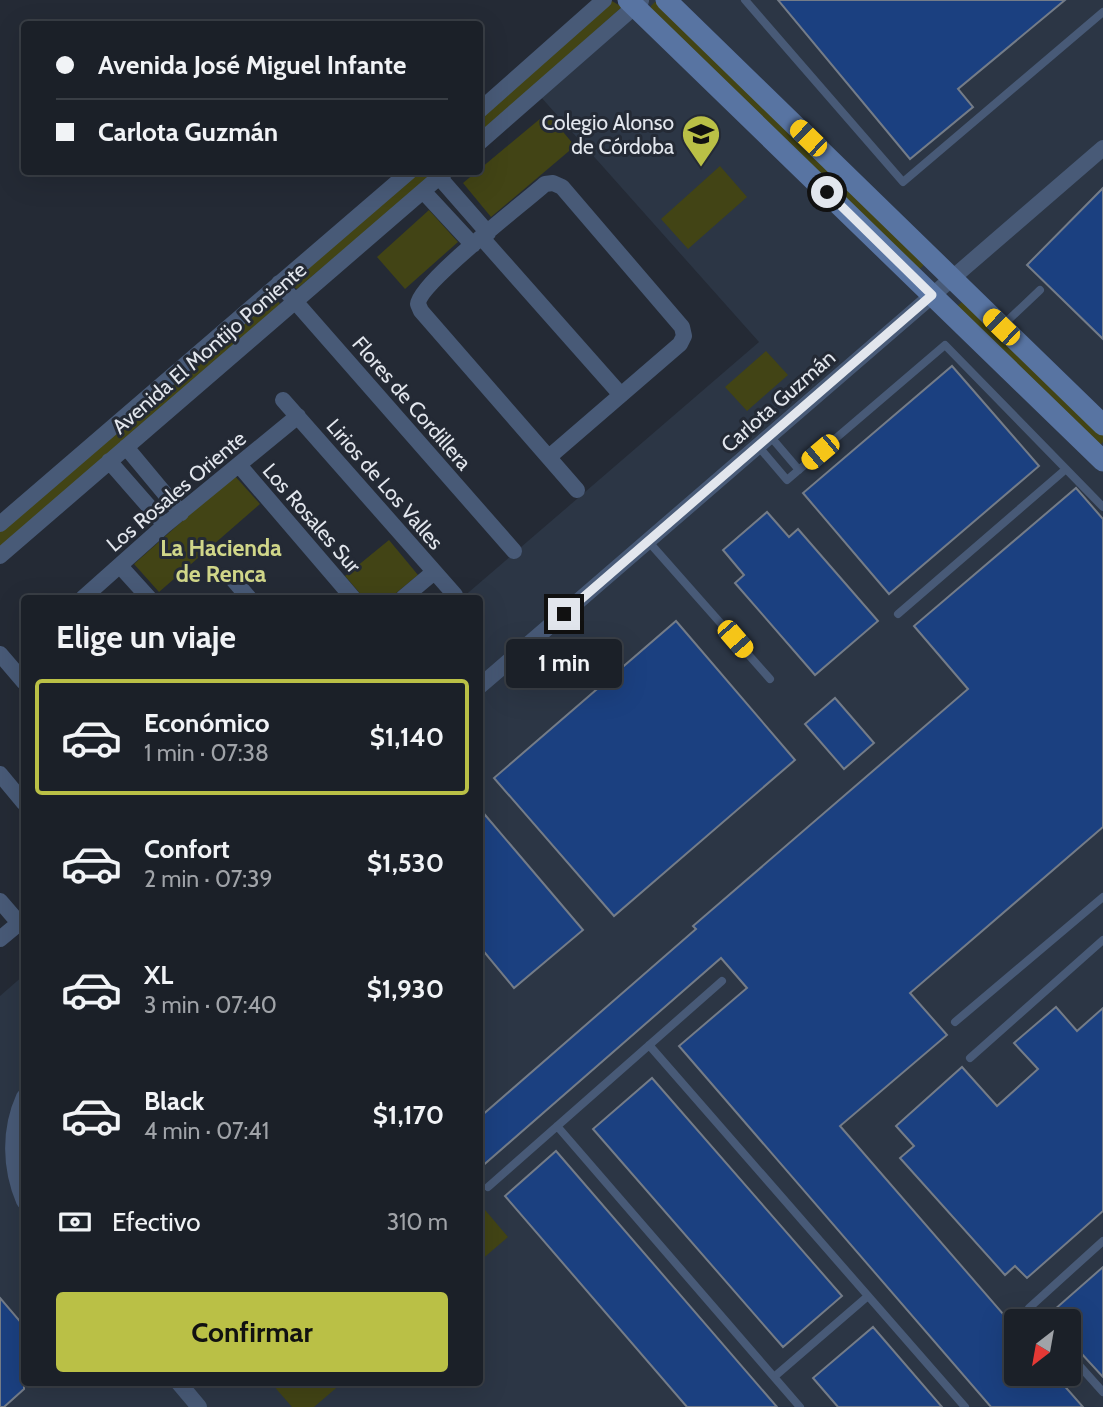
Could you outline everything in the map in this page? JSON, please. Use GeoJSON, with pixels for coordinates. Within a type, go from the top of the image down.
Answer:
{"type":"FeatureCollection","features":[{"type":"Feature","properties":{"kind":"street"},"geometry":{"type":"LineString","coordinates":[[483,107],[604,0]]}},
{"type":"Feature","properties":{"kind":"street"},"geometry":{"type":"LineString","coordinates":[[666,0],[1001,327],[1100,415]]}},
{"type":"Feature","properties":{"kind":"street"},"geometry":{"type":"LineString","coordinates":[[483,139],[635,2],[1103,461]]}},
{"type":"Feature","properties":{"kind":"street","name":"Carlota Guzmán"},"geometry":{"type":"LineString","coordinates":[[483,683],[1103,148]]}},
{"type":"Feature","properties":{"kind":"street"},"geometry":{"type":"LineString","coordinates":[[0,524],[406,175]]}},
{"type":"Feature","properties":{"kind":"street","name":"Avenida El Montijo Poniente"},"geometry":{"type":"LineString","coordinates":[[0,556],[441,175]]}},
{"type":"Feature","properties":{"kind":"street"},"geometry":{"type":"LineString","coordinates":[[443,175],[481,239]]}},
{"type":"Feature","properties":{"kind":"street"},"geometry":{"type":"LineString","coordinates":[[549,457],[680,344],[684,337],[682,327],[562,187],[553,183],[545,184],[421,293],[419,308],[577,490]]}},
{"type":"Feature","properties":{"kind":"street"},"geometry":{"type":"LineString","coordinates":[[423,191],[481,239],[621,395]]}},
{"type":"Feature","properties":{"kind":"street","name":"Flores de Cordillera"},"geometry":{"type":"LineString","coordinates":[[279,284],[514,551]]}},
{"type":"Feature","properties":{"kind":"street","name":"Lirios de Los Valles"},"geometry":{"type":"LineString","coordinates":[[284,400],[455,595]]}},
{"type":"Feature","properties":{"kind":"street","name":"Los Rosales Oriente"},"geometry":{"type":"LineString","coordinates":[[86,595],[165,525],[298,416]]}},
{"type":"Feature","properties":{"kind":"street"},"geometry":{"type":"LineString","coordinates":[[126,447],[181,513]]}},
{"type":"Feature","properties":{"kind":"street"},"geometry":{"type":"LineString","coordinates":[[110,461],[165,525]]}},
{"type":"Feature","properties":{"kind":"street","name":"Los Rosales Sur"},"geometry":{"type":"LineString","coordinates":[[239,466],[350,595]]}},
{"type":"Feature","properties":{"kind":"street"},"geometry":{"type":"LineString","coordinates":[[120,566],[146,595]]}},
{"type":"Feature","properties":{"kind":"street"},"geometry":{"type":"LineString","coordinates":[[406,595],[435,572]]}},
{"type":"Feature","properties":{"kind":"street"},"geometry":{"type":"LineString","coordinates":[[231,577],[246,595]]}},
{"type":"Feature","properties":{"kind":"street"},"geometry":{"type":"LineString","coordinates":[[0,654],[21,678]]}},
{"type":"Feature","properties":{"kind":"street"},"geometry":{"type":"LineString","coordinates":[[0,774],[21,799]]}},
{"type":"Feature","properties":{"kind":"street"},"geometry":{"type":"LineString","coordinates":[[0,901],[21,920]]}},
{"type":"Feature","properties":{"kind":"street"},"geometry":{"type":"LineString","coordinates":[[0,939],[21,922]]}},
{"type":"Feature","properties":{"kind":"street"},"geometry":{"type":"LineString","coordinates":[[21,1105],[13,1143],[15,1171],[21,1191]]}},
{"type":"Feature","properties":{"kind":"street"},"geometry":{"type":"LineString","coordinates":[[181,1386],[199,1407]]}},
{"type":"Feature","properties":{"kind":"lane"},"geometry":{"type":"LineString","coordinates":[[745,0],[903,182],[1103,12]]}},
{"type":"Feature","properties":{"kind":"lane"},"geometry":{"type":"LineString","coordinates":[[1001,327],[1040,290]]}},
{"type":"Feature","properties":{"kind":"lane"},"geometry":{"type":"LineString","coordinates":[[764,441],[788,480],[945,345],[1103,507]]}},
{"type":"Feature","properties":{"kind":"lane"},"geometry":{"type":"LineString","coordinates":[[764,441],[799,470]]}},
{"type":"Feature","properties":{"kind":"lane"},"geometry":{"type":"LineString","coordinates":[[898,614],[1066,469]]}},
{"type":"Feature","properties":{"kind":"lane"},"geometry":{"type":"LineString","coordinates":[[648,541],[770,679]]}},
{"type":"Feature","properties":{"kind":"lane"},"geometry":{"type":"LineString","coordinates":[[955,1021],[1103,897]]}},
{"type":"Feature","properties":{"kind":"lane"},"geometry":{"type":"LineString","coordinates":[[970,1058],[1103,940]]}},
{"type":"Feature","properties":{"kind":"lane"},"geometry":{"type":"LineString","coordinates":[[488,1187],[722,981]]}},
{"type":"Feature","properties":{"kind":"lane"},"geometry":{"type":"LineString","coordinates":[[649,1045],[965,1407]]}},
{"type":"Feature","properties":{"kind":"lane"},"geometry":{"type":"LineString","coordinates":[[557,1126],[800,1407]]}},
{"type":"Feature","properties":{"kind":"lane"},"geometry":{"type":"LineString","coordinates":[[1030,1309],[1103,1241]]}},
{"type":"Feature","properties":{"kind":"lane"},"geometry":{"type":"LineString","coordinates":[[774,1377],[868,1296]]}},
{"type":"Feature","properties":{"kind":"lane"},"geometry":{"type":"LineString","coordinates":[[1082,1369],[1103,1392]]}},
{"type":"Feature","properties":{"kind":"shaded area"},"geometry":{"type":"Polygon","coordinates":[[[626,0],[1103,0],[1103,1407],[0,1407],[0,996],[21,978],[21,1386],[483,1386],[483,595],[465,595],[759,342],[540,96],[626,0]]]}},
{"type":"Feature","properties":{"kind":"shaded area"},"geometry":{"type":"Polygon","coordinates":[[[612,1],[622,7],[483,131],[483,114],[612,1]]]}},
{"type":"Feature","properties":{"kind":"shaded area"},"geometry":{"type":"Polygon","coordinates":[[[655,2],[662,4],[923,259],[923,266],[918,270],[651,13],[651,6],[655,2]]]}},
{"type":"Feature","properties":{"kind":"shaded area"},"geometry":{"type":"Polygon","coordinates":[[[547,113],[575,146],[491,217],[463,183],[473,175],[483,175],[483,166],[547,113]]]}},
{"type":"Feature","properties":{"kind":"shaded area"},"geometry":{"type":"Polygon","coordinates":[[[720,166],[747,197],[688,249],[661,219],[720,166]]]}},
{"type":"Feature","properties":{"kind":"shaded area"},"geometry":{"type":"Polygon","coordinates":[[[413,175],[432,175],[297,289],[290,285],[413,175]]]}},
{"type":"Feature","properties":{"kind":"shaded area"},"geometry":{"type":"Polygon","coordinates":[[[429,210],[458,242],[405,289],[377,257],[429,210]]]}},
{"type":"Feature","properties":{"kind":"shaded area"},"geometry":{"type":"Polygon","coordinates":[[[275,296],[280,304],[274,312],[0,547],[0,531],[275,296]]]}},
{"type":"Feature","properties":{"kind":"shaded area"},"geometry":{"type":"Polygon","coordinates":[[[966,302],[1103,435],[1103,442],[1097,448],[957,306],[966,302]]]}},
{"type":"Feature","properties":{"kind":"shaded area"},"geometry":{"type":"Polygon","coordinates":[[[766,351],[788,375],[747,411],[725,387],[766,351]]]}},
{"type":"Feature","properties":{"kind":"shaded area"},"geometry":{"type":"Polygon","coordinates":[[[234,475],[260,504],[159,592],[134,564],[234,475]]]}},
{"type":"Feature","properties":{"kind":"shaded area"},"geometry":{"type":"Polygon","coordinates":[[[389,540],[418,575],[394,595],[361,595],[345,576],[389,540]]]}},
{"type":"Feature","properties":{"kind":"shaded area"},"geometry":{"type":"Polygon","coordinates":[[[483,1208],[508,1237],[483,1258],[483,1208]]]}},
{"type":"Feature","properties":{"kind":"shaded area"},"geometry":{"type":"Polygon","coordinates":[[[274,1386],[338,1386],[314,1407],[292,1407],[274,1386]]]}},
{"type":"Feature","properties":{"kind":"building"},"geometry":{"type":"Polygon","coordinates":[[[778,0],[1065,0],[958,89],[973,107],[910,159],[778,0]]]}},
{"type":"Feature","properties":{"kind":"building"},"geometry":{"type":"Polygon","coordinates":[[[1103,188],[1103,339],[1027,265],[1103,188]]]}},
{"type":"Feature","properties":{"kind":"building"},"geometry":{"type":"Polygon","coordinates":[[[952,366],[1039,466],[889,594],[803,493],[952,366]]]}},
{"type":"Feature","properties":{"kind":"building"},"geometry":{"type":"Polygon","coordinates":[[[1076,488],[1103,519],[1103,827],[910,993],[947,1035],[840,1126],[1004,1315],[1004,1386],[1065,1386],[1083,1407],[991,1407],[679,1046],[747,988],[721,958],[483,1165],[483,1114],[696,929],[693,926],[968,689],[914,626],[1076,488]]]}},
{"type":"Feature","properties":{"kind":"building"},"geometry":{"type":"Polygon","coordinates":[[[767,512],[789,537],[798,529],[878,621],[815,675],[735,583],[744,575],[723,550],[767,512]]]}},
{"type":"Feature","properties":{"kind":"building"},"geometry":{"type":"Polygon","coordinates":[[[676,621],[795,760],[614,916],[494,778],[676,621]]]}},
{"type":"Feature","properties":{"kind":"building"},"geometry":{"type":"Polygon","coordinates":[[[835,698],[874,743],[844,769],[805,724],[835,698]]]}},
{"type":"Feature","properties":{"kind":"building"},"geometry":{"type":"Polygon","coordinates":[[[483,813],[583,930],[514,988],[483,951],[483,813]]]}},
{"type":"Feature","properties":{"kind":"building"},"geometry":{"type":"Polygon","coordinates":[[[1056,1007],[1077,1031],[1103,1008],[1103,1211],[1027,1278],[1015,1266],[1005,1275],[900,1158],[914,1146],[896,1126],[962,1067],[997,1106],[1038,1069],[1014,1043],[1056,1007]]]}},
{"type":"Feature","properties":{"kind":"building"},"geometry":{"type":"Polygon","coordinates":[[[652,1078],[842,1296],[783,1347],[593,1129],[652,1078]]]}},
{"type":"Feature","properties":{"kind":"building"},"geometry":{"type":"Polygon","coordinates":[[[556,1151],[777,1407],[687,1407],[505,1196],[556,1151]]]}},
{"type":"Feature","properties":{"kind":"building"},"geometry":{"type":"Polygon","coordinates":[[[1103,1267],[1103,1377],[1082,1354],[1082,1309],[1055,1309],[1103,1267]]]}},
{"type":"Feature","properties":{"kind":"building"},"geometry":{"type":"Polygon","coordinates":[[[0,1298],[21,1322],[21,1386],[24,1386],[24,1389],[4,1407],[0,1407],[0,1298]]]}},
{"type":"Feature","properties":{"kind":"building"},"geometry":{"type":"Polygon","coordinates":[[[873,1327],[942,1407],[838,1407],[813,1378],[873,1327]]]}},
{"type":"Feature","properties":{"kind":"place","name":"Colegio Alonso de Córdoba"},"geometry":{"type":"Point","coordinates":[701,168]}},
{"type":"Feature","properties":{"kind":"district","name":"La Hacienda de Renca"},"geometry":{"type":"Point","coordinates":[221,561]}},
{"type":"Feature","properties":{"kind":"route"},"geometry":{"type":"LineString","coordinates":[[564,614],[932,295],[827,192]]}}]}
